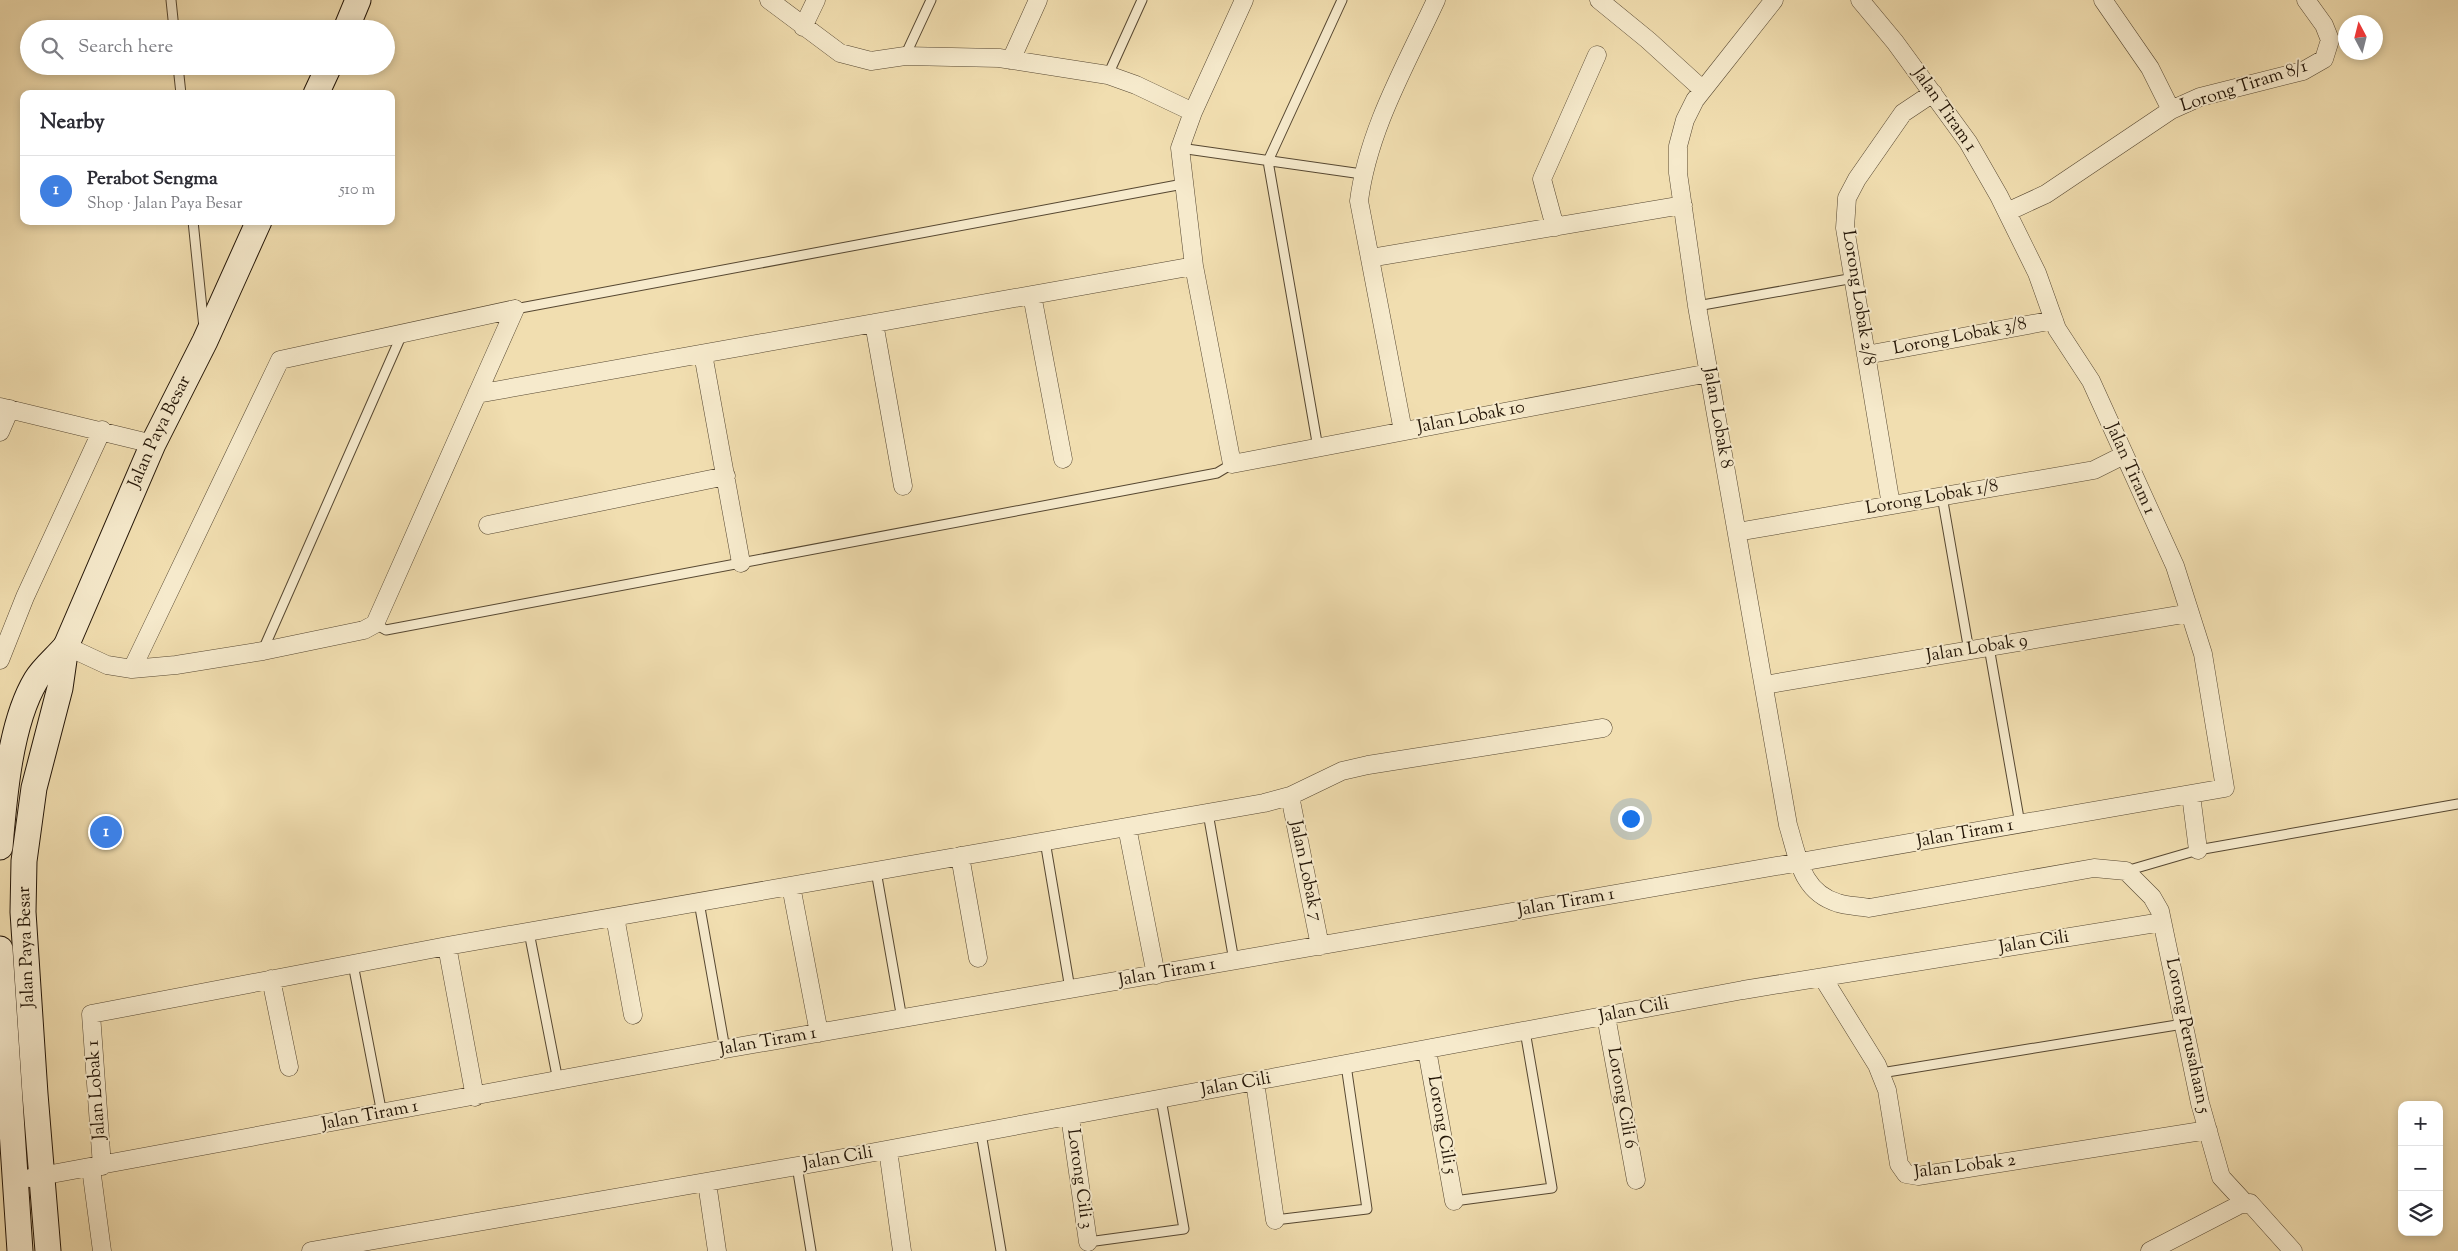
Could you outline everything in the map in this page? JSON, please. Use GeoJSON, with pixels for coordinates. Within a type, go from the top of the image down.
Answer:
{"type":"FeatureCollection","features":[{"type":"Feature","properties":{"kind":"street"},"geometry":{"type":"LineString","coordinates":[[350,20],[358,0]]}},
{"type":"Feature","properties":{"kind":"street"},"geometry":{"type":"LineString","coordinates":[[769,0],[803,27],[840,53],[847,55],[871,61],[905,56],[1011,60],[1108,74],[1193,112]]}},
{"type":"Feature","properties":{"kind":"street"},"geometry":{"type":"LineString","coordinates":[[803,27],[816,0]]}},
{"type":"Feature","properties":{"kind":"street"},"geometry":{"type":"LineString","coordinates":[[1011,60],[1038,0]]}},
{"type":"Feature","properties":{"kind":"street"},"geometry":{"type":"LineString","coordinates":[[1232,464],[1194,266],[1180,148],[1193,112],[1244,0]]}},
{"type":"Feature","properties":{"kind":"street"},"geometry":{"type":"LineString","coordinates":[[1403,431],[1359,201],[1362,174],[1376,131],[1436,0]]}},
{"type":"Feature","properties":{"kind":"street"},"geometry":{"type":"LineString","coordinates":[[1599,0],[1648,40],[1702,90]]}},
{"type":"Feature","properties":{"kind":"street","name":"Jalan Lobak 8"},"geometry":{"type":"LineString","coordinates":[[1774,0],[1702,90],[1685,120],[1678,146],[1678,172],[1709,373],[1788,825],[1799,862]]}},
{"type":"Feature","properties":{"kind":"street","name":"Jalan Tiram 1"},"geometry":{"type":"LineString","coordinates":[[15,1180],[97,1167],[725,1049],[2226,788],[2203,654],[2175,566],[2091,381],[2057,329],[2037,273],[2007,212],[1968,142],[1895,42],[1860,0]]}},
{"type":"Feature","properties":{"kind":"street"},"geometry":{"type":"LineString","coordinates":[[2103,0],[2150,68],[2171,110]]}},
{"type":"Feature","properties":{"kind":"street","name":"Lorong Tiram 8/1"},"geometry":{"type":"LineString","coordinates":[[2007,212],[2046,194],[2171,110],[2200,97],[2303,71],[2324,59],[2330,40],[2324,25],[2306,0]]}},
{"type":"Feature","properties":{"kind":"street"},"geometry":{"type":"LineString","coordinates":[[1555,227],[1542,179],[1597,55]]}},
{"type":"Feature","properties":{"kind":"street"},"geometry":{"type":"LineString","coordinates":[[318,90],[325,75]]}},
{"type":"Feature","properties":{"kind":"street","name":"Lorong Lobak 2/8"},"geometry":{"type":"LineString","coordinates":[[1891,505],[1845,228],[1848,198],[1857,179],[1903,113],[1933,93]]}},
{"type":"Feature","properties":{"kind":"street"},"geometry":{"type":"LineString","coordinates":[[1370,258],[1683,205]]}},
{"type":"Feature","properties":{"kind":"street","name":"Jalan Paya Besar"},"geometry":{"type":"LineString","coordinates":[[48,1251],[23,912],[24,861],[34,788],[60,688],[66,646],[153,444],[205,341],[257,225]]}},
{"type":"Feature","properties":{"kind":"street"},"geometry":{"type":"LineString","coordinates":[[477,394],[1194,266]]}},
{"type":"Feature","properties":{"kind":"street"},"geometry":{"type":"LineString","coordinates":[[1032,295],[1062,459]]}},
{"type":"Feature","properties":{"kind":"street"},"geometry":{"type":"LineString","coordinates":[[132,669],[280,360],[515,309]]}},
{"type":"Feature","properties":{"kind":"street"},"geometry":{"type":"LineString","coordinates":[[66,646],[108,665],[132,669],[176,665],[263,651],[364,630],[375,624],[515,309]]}},
{"type":"Feature","properties":{"kind":"street","name":"Lorong Lobak 3/8"},"geometry":{"type":"LineString","coordinates":[[1866,355],[2054,320]]}},
{"type":"Feature","properties":{"kind":"street"},"geometry":{"type":"LineString","coordinates":[[874,323],[902,486]]}},
{"type":"Feature","properties":{"kind":"street"},"geometry":{"type":"LineString","coordinates":[[703,354],[741,563]]}},
{"type":"Feature","properties":{"kind":"street","name":"Jalan Lobak 10"},"geometry":{"type":"LineString","coordinates":[[1232,464],[1709,373]]}},
{"type":"Feature","properties":{"kind":"street"},"geometry":{"type":"LineString","coordinates":[[0,432],[5,408],[102,430],[153,444]]}},
{"type":"Feature","properties":{"kind":"street"},"geometry":{"type":"LineString","coordinates":[[0,660],[25,597],[102,430]]}},
{"type":"Feature","properties":{"kind":"street","name":"Lorong Lobak 1/8"},"geometry":{"type":"LineString","coordinates":[[1737,532],[2094,470],[2124,456]]}},
{"type":"Feature","properties":{"kind":"street"},"geometry":{"type":"LineString","coordinates":[[488,525],[726,476]]}},
{"type":"Feature","properties":{"kind":"street","name":"Jalan Lobak 9"},"geometry":{"type":"LineString","coordinates":[[1764,685],[2190,613]]}},
{"type":"Feature","properties":{"kind":"street","name":"Jalan Paya Besar"},"geometry":{"type":"LineString","coordinates":[[0,847],[2,808],[22,713],[36,679],[66,646]]}},
{"type":"Feature","properties":{"kind":"street"},"geometry":{"type":"LineString","coordinates":[[289,1067],[271,979],[446,946],[1208,813],[1290,796],[1342,771],[1368,765],[1603,728]]}},
{"type":"Feature","properties":{"kind":"street"},"geometry":{"type":"LineString","coordinates":[[2191,795],[2198,850]]}},
{"type":"Feature","properties":{"kind":"street","name":"Jalan Lobak 7"},"geometry":{"type":"LineString","coordinates":[[1290,796],[1320,946]]}},
{"type":"Feature","properties":{"kind":"street"},"geometry":{"type":"LineString","coordinates":[[1127,827],[1156,975]]}},
{"type":"Feature","properties":{"kind":"street"},"geometry":{"type":"LineString","coordinates":[[960,856],[978,958]]}},
{"type":"Feature","properties":{"kind":"street"},"geometry":{"type":"LineString","coordinates":[[1799,862],[1809,885],[1819,894],[1838,903],[1869,908],[2094,868],[2126,871]]}},
{"type":"Feature","properties":{"kind":"street","name":"Lorong Perusahaan 5"},"geometry":{"type":"LineString","coordinates":[[2126,871],[2152,897],[2160,911],[2183,1024],[2221,1177],[2293,1251]]}},
{"type":"Feature","properties":{"kind":"street"},"geometry":{"type":"LineString","coordinates":[[791,886],[818,1033]]}},
{"type":"Feature","properties":{"kind":"street"},"geometry":{"type":"LineString","coordinates":[[615,917],[633,1015]]}},
{"type":"Feature","properties":{"kind":"street","name":"Jalan Cili"},"geometry":{"type":"LineString","coordinates":[[311,1251],[888,1150],[1606,1016],[2162,922]]}},
{"type":"Feature","properties":{"kind":"street"},"geometry":{"type":"LineString","coordinates":[[446,946],[475,1096]]}},
{"type":"Feature","properties":{"kind":"street","name":"Jalan Paya Besar"},"geometry":{"type":"LineString","coordinates":[[0,950],[4,1098],[15,1180],[20,1251]]}},
{"type":"Feature","properties":{"kind":"street","name":"Jalan Lobak 2"},"geometry":{"type":"LineString","coordinates":[[1823,978],[1881,1073],[1887,1090],[1899,1164],[1906,1174],[1918,1176],[2208,1130]]}},
{"type":"Feature","properties":{"kind":"street","name":"Jalan Lobak 1"},"geometry":{"type":"LineString","coordinates":[[102,1251],[91,1014],[271,979]]}},
{"type":"Feature","properties":{"kind":"street","name":"Lorong Cili 6"},"geometry":{"type":"LineString","coordinates":[[1606,1016],[1636,1180]]}},
{"type":"Feature","properties":{"kind":"street","name":"Lorong Cili 5"},"geometry":{"type":"LineString","coordinates":[[1427,1050],[1454,1201]]}},
{"type":"Feature","properties":{"kind":"street"},"geometry":{"type":"LineString","coordinates":[[1255,1082],[1275,1220]]}},
{"type":"Feature","properties":{"kind":"street"},"geometry":{"type":"LineString","coordinates":[[4,1098],[35,1094]]}},
{"type":"Feature","properties":{"kind":"street","name":"Lorong Cili 3"},"geometry":{"type":"LineString","coordinates":[[1070,1116],[1088,1242]]}},
{"type":"Feature","properties":{"kind":"street"},"geometry":{"type":"LineString","coordinates":[[888,1150],[902,1251]]}},
{"type":"Feature","properties":{"kind":"street"},"geometry":{"type":"LineString","coordinates":[[706,1183],[717,1251]]}},
{"type":"Feature","properties":{"kind":"street"},"geometry":{"type":"LineString","coordinates":[[2150,1251],[2239,1204],[2248,1203]]}},
{"type":"Feature","properties":{"kind":"lane"},"geometry":{"type":"LineString","coordinates":[[171,0],[173,20]]}},
{"type":"Feature","properties":{"kind":"lane"},"geometry":{"type":"LineString","coordinates":[[905,56],[931,0]]}},
{"type":"Feature","properties":{"kind":"lane"},"geometry":{"type":"LineString","coordinates":[[1108,74],[1142,0]]}},
{"type":"Feature","properties":{"kind":"lane"},"geometry":{"type":"LineString","coordinates":[[1318,448],[1268,161],[1342,0]]}},
{"type":"Feature","properties":{"kind":"lane"},"geometry":{"type":"LineString","coordinates":[[179,75],[180,90]]}},
{"type":"Feature","properties":{"kind":"lane"},"geometry":{"type":"LineString","coordinates":[[1180,148],[1362,174]]}},
{"type":"Feature","properties":{"kind":"lane"},"geometry":{"type":"LineString","coordinates":[[515,309],[1183,184]]}},
{"type":"Feature","properties":{"kind":"lane"},"geometry":{"type":"LineString","coordinates":[[193,225],[205,341]]}},
{"type":"Feature","properties":{"kind":"lane"},"geometry":{"type":"LineString","coordinates":[[1698,306],[1854,278]]}},
{"type":"Feature","properties":{"kind":"lane"},"geometry":{"type":"LineString","coordinates":[[263,651],[402,334]]}},
{"type":"Feature","properties":{"kind":"lane"},"geometry":{"type":"LineString","coordinates":[[375,624],[386,630],[1218,473],[1232,464]]}},
{"type":"Feature","properties":{"kind":"lane"},"geometry":{"type":"LineString","coordinates":[[1942,496],[1970,650]]}},
{"type":"Feature","properties":{"kind":"lane"},"geometry":{"type":"LineString","coordinates":[[1989,648],[2020,824]]}},
{"type":"Feature","properties":{"kind":"lane"},"geometry":{"type":"LineString","coordinates":[[2126,871],[2198,850],[2454,804],[2458,812]]}},
{"type":"Feature","properties":{"kind":"lane"},"geometry":{"type":"LineString","coordinates":[[1208,813],[1234,961]]}},
{"type":"Feature","properties":{"kind":"lane"},"geometry":{"type":"LineString","coordinates":[[1044,841],[1070,989]]}},
{"type":"Feature","properties":{"kind":"lane"},"geometry":{"type":"LineString","coordinates":[[876,871],[902,1019]]}},
{"type":"Feature","properties":{"kind":"lane"},"geometry":{"type":"LineString","coordinates":[[699,902],[725,1049]]}},
{"type":"Feature","properties":{"kind":"lane"},"geometry":{"type":"LineString","coordinates":[[529,932],[558,1081]]}},
{"type":"Feature","properties":{"kind":"lane"},"geometry":{"type":"LineString","coordinates":[[353,964],[382,1114]]}},
{"type":"Feature","properties":{"kind":"lane"},"geometry":{"type":"LineString","coordinates":[[1881,1073],[2183,1024]]}},
{"type":"Feature","properties":{"kind":"lane"},"geometry":{"type":"LineString","coordinates":[[1454,1201],[1552,1188],[1525,1031]]}},
{"type":"Feature","properties":{"kind":"lane"},"geometry":{"type":"LineString","coordinates":[[1275,1220],[1367,1209],[1346,1065]]}},
{"type":"Feature","properties":{"kind":"lane"},"geometry":{"type":"LineString","coordinates":[[1088,1242],[1184,1229],[1161,1099]]}},
{"type":"Feature","properties":{"kind":"lane"},"geometry":{"type":"LineString","coordinates":[[981,1132],[1001,1251]]}},
{"type":"Feature","properties":{"kind":"lane"},"geometry":{"type":"LineString","coordinates":[[798,1166],[811,1251]]}},
{"type":"Feature","properties":{"kind":"place","name":"Perabot Sengma"},"geometry":{"type":"Point","coordinates":[106,832]}}]}
